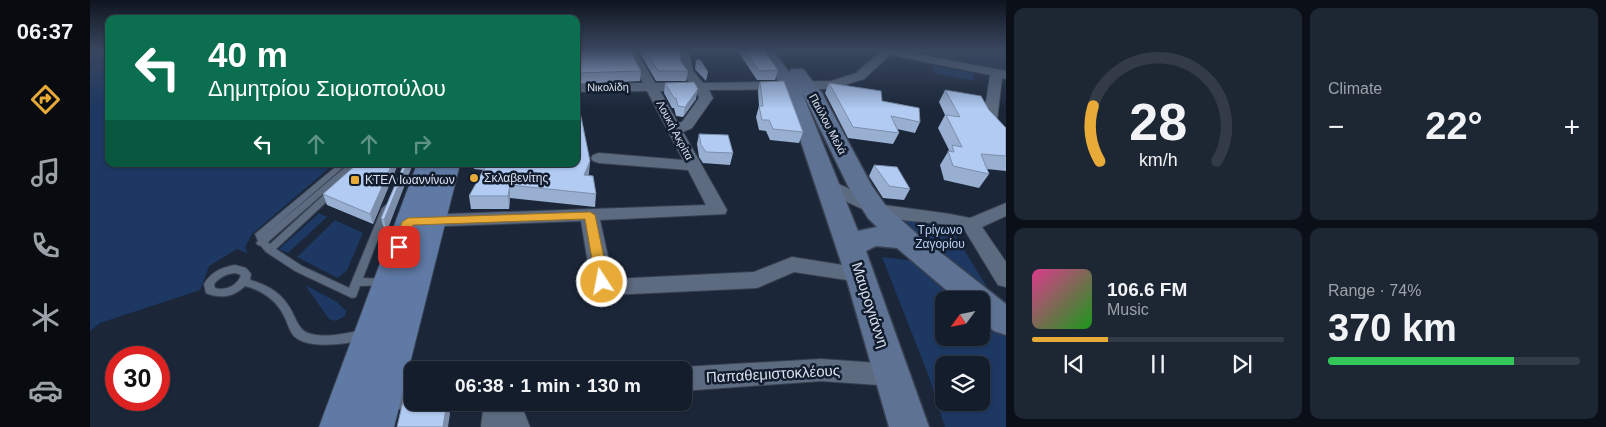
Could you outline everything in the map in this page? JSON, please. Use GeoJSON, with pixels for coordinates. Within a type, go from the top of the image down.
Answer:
{"type":"FeatureCollection","features":[{"type":"Feature","properties":{"kind":"main road","name":"Παύλου Μελά"},"geometry":{"type":"LineString","coordinates":[[784,70],[799,85],[828,184]]}},
{"type":"Feature","properties":{"kind":"main road","name":"Παύλου Μελά"},"geometry":{"type":"LineString","coordinates":[[788,70],[873,207]]}},
{"type":"Feature","properties":{"kind":"main road"},"geometry":{"type":"LineString","coordinates":[[372,409],[420,221],[429,167]]}},
{"type":"Feature","properties":{"kind":"main road"},"geometry":{"type":"LineString","coordinates":[[372,409],[372,282],[420,221],[447,167]]}},
{"type":"Feature","properties":{"kind":"main road","name":"Μαυρογιάννη"},"geometry":{"type":"LineString","coordinates":[[828,184],[909,427]]}},
{"type":"Feature","properties":{"kind":"main road"},"geometry":{"type":"LineString","coordinates":[[873,207],[907,241],[968,291]]}},
{"type":"Feature","properties":{"kind":"main road"},"geometry":{"type":"LineString","coordinates":[[855,262],[855,242],[863,238],[892,237],[907,241]]}},
{"type":"Feature","properties":{"kind":"main road"},"geometry":{"type":"LineString","coordinates":[[990,309],[1006,322]]}},
{"type":"Feature","properties":{"kind":"street","name":"Λουκή Ακρίτα"},"geometry":{"type":"LineString","coordinates":[[590,215],[718,210],[643,70]]}},
{"type":"Feature","properties":{"kind":"street"},"geometry":{"type":"LineString","coordinates":[[675,130],[686,125],[706,100],[703,90],[687,70]]}},
{"type":"Feature","properties":{"kind":"street","name":"Νικολίδη"},"geometry":{"type":"LineString","coordinates":[[580,88],[698,85],[838,85],[855,79],[868,70]]}},
{"type":"Feature","properties":{"kind":"street"},"geometry":{"type":"LineString","coordinates":[[981,70],[1001,74],[990,122],[1006,140]]}},
{"type":"Feature","properties":{"kind":"street"},"geometry":{"type":"LineString","coordinates":[[599,158],[694,166]]}},
{"type":"Feature","properties":{"kind":"street"},"geometry":{"type":"LineString","coordinates":[[828,184],[887,212],[956,220],[970,225],[1006,279]]}},
{"type":"Feature","properties":{"kind":"street"},"geometry":{"type":"LineString","coordinates":[[970,225],[1006,209]]}},
{"type":"Feature","properties":{"kind":"street"},"geometry":{"type":"LineString","coordinates":[[420,221],[590,215],[602,282],[609,287],[757,280],[792,264],[855,262]]}},
{"type":"Feature","properties":{"kind":"street","name":"Παπαθεμιστοκλέους"},"geometry":{"type":"LineString","coordinates":[[692,377],[821,370],[893,375]]}},
{"type":"Feature","properties":{"kind":"street"},"geometry":{"type":"LineString","coordinates":[[494,427],[497,411]]}},
{"type":"Feature","properties":{"kind":"street"},"geometry":{"type":"LineString","coordinates":[[510,411],[516,427]]}},
{"type":"Feature","properties":{"kind":"lane"},"geometry":{"type":"LineString","coordinates":[[339,167],[260,234],[265,246],[352,294],[372,282],[391,197]]}},
{"type":"Feature","properties":{"kind":"lane"},"geometry":{"type":"LineString","coordinates":[[265,246],[350,167]]}},
{"type":"Feature","properties":{"kind":"lane"},"geometry":{"type":"LineString","coordinates":[[265,246],[360,167]]}},
{"type":"Feature","properties":{"kind":"lane"},"geometry":{"type":"LineString","coordinates":[[243,282],[261,288],[276,297],[287,311],[296,330],[305,337],[332,339],[371,334]]}},
{"type":"Feature","properties":{"kind":"shaded area"},"geometry":{"type":"Polygon","coordinates":[[[991,70],[1006,70],[1006,73],[991,70]]]}},
{"type":"Feature","properties":{"kind":"green space"},"geometry":{"type":"Polygon","coordinates":[[[90,70],[105,70],[105,167],[330,167],[252,234],[245,247],[247,253],[237,249],[209,266],[200,290],[100,323],[90,331],[90,70]]]}},
{"type":"Feature","properties":{"kind":"green space"},"geometry":{"type":"Polygon","coordinates":[[[933,70],[956,70],[974,73],[974,81],[934,73],[933,70]]]}},
{"type":"Feature","properties":{"kind":"green space"},"geometry":{"type":"Polygon","coordinates":[[[319,213],[327,217],[288,253],[279,249],[319,213]]]}},
{"type":"Feature","properties":{"kind":"green space","name":"Τρίγωνο Ζαγορίου"},"geometry":{"type":"Polygon","coordinates":[[[903,219],[949,225],[988,289],[982,288],[901,222],[903,219]]]}},
{"type":"Feature","properties":{"kind":"green space"},"geometry":{"type":"Polygon","coordinates":[[[335,220],[363,233],[347,270],[338,278],[297,257],[335,220]]]}},
{"type":"Feature","properties":{"kind":"green space"},"geometry":{"type":"Polygon","coordinates":[[[882,257],[922,262],[957,291],[935,291],[935,346],[990,346],[990,319],[1006,332],[1006,427],[945,427],[940,411],[990,411],[990,356],[935,356],[935,396],[882,257]]]}},
{"type":"Feature","properties":{"kind":"green space"},"geometry":{"type":"Polygon","coordinates":[[[305,285],[337,302],[346,311],[345,316],[336,321],[329,319],[305,285]]]}},
{"type":"Feature","properties":{"kind":"building"},"geometry":{"type":"Polygon","coordinates":[[[580,70],[641,71],[580,73],[580,70]]]}},
{"type":"Feature","properties":{"kind":"building"},"geometry":{"type":"Polygon","coordinates":[[[657,70],[688,71],[658,71],[657,70]]]}},
{"type":"Feature","properties":{"kind":"building"},"geometry":{"type":"Polygon","coordinates":[[[784,81],[803,132],[773,129],[769,120],[762,120],[759,106],[763,106],[760,82],[784,81]]]}},
{"type":"Feature","properties":{"kind":"building"},"geometry":{"type":"Polygon","coordinates":[[[694,82],[698,89],[685,107],[678,106],[676,98],[674,98],[665,83],[694,82]]]}},
{"type":"Feature","properties":{"kind":"building"},"geometry":{"type":"Polygon","coordinates":[[[829,83],[881,91],[882,101],[919,108],[920,122],[891,116],[899,133],[853,127],[829,83]]]}},
{"type":"Feature","properties":{"kind":"building"},"geometry":{"type":"Polygon","coordinates":[[[945,90],[981,96],[989,110],[1006,128],[1006,156],[981,154],[989,174],[953,166],[948,151],[954,152],[952,145],[962,147],[946,115],[960,117],[945,90]]]}},
{"type":"Feature","properties":{"kind":"building"},"geometry":{"type":"Polygon","coordinates":[[[580,112],[590,161],[584,175],[593,176],[596,194],[510,185],[508,196],[469,196],[485,167],[580,167],[580,112]]]}},
{"type":"Feature","properties":{"kind":"building"},"geometry":{"type":"Polygon","coordinates":[[[699,134],[728,135],[733,153],[706,152],[701,145],[699,134]]]}},
{"type":"Feature","properties":{"kind":"building"},"geometry":{"type":"Polygon","coordinates":[[[874,165],[897,167],[910,189],[889,186],[874,165]]]}},
{"type":"Feature","properties":{"kind":"building"},"geometry":{"type":"Polygon","coordinates":[[[354,167],[391,167],[370,214],[323,194],[354,167]]]}},
{"type":"Feature","properties":{"kind":"building"},"geometry":{"type":"Polygon","coordinates":[[[403,167],[406,167],[384,220],[381,218],[403,167]]]}},
{"type":"Feature","properties":{"kind":"building"},"geometry":{"type":"Polygon","coordinates":[[[404,397],[404,411],[446,411],[443,427],[397,427],[404,397]]]}},
{"type":"Feature","properties":{"kind":"place","name":"Σκλαβενίτης"},"geometry":{"type":"Point","coordinates":[474,178]}},
{"type":"Feature","properties":{"kind":"place","name":"ΚΤΕΛ Ιωαννίνων"},"geometry":{"type":"Point","coordinates":[355,180]}},
{"type":"Feature","properties":{"kind":"route"},"geometry":{"type":"LineString","coordinates":[[399,247],[408,222],[590,215],[602,282]]}}]}
